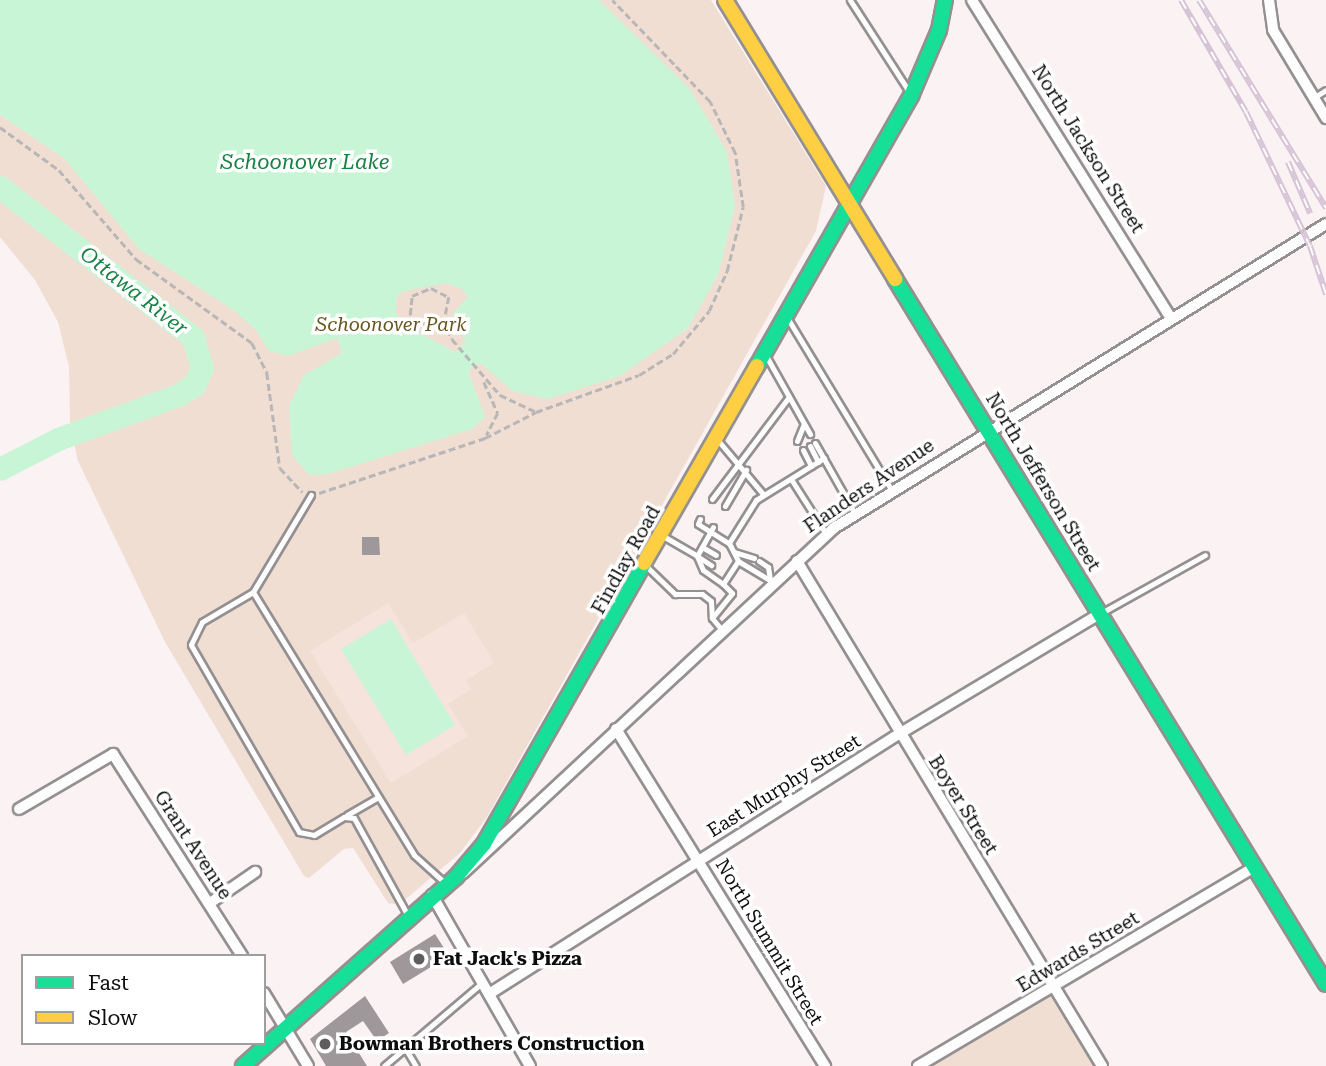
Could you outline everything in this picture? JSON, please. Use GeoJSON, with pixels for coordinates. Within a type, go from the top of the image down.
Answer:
{"type":"FeatureCollection","features":[{"type":"Feature","properties":{"kind":"main road","name":"North Jefferson Street"},"geometry":{"type":"LineString","coordinates":[[725,0],[1326,985]]}},
{"type":"Feature","properties":{"kind":"main road","name":"Findlay Road"},"geometry":{"type":"LineString","coordinates":[[243,1066],[450,880],[496,827],[911,96],[939,30],[945,0]]}},
{"type":"Feature","properties":{"kind":"street","name":"North Jackson Street"},"geometry":{"type":"LineString","coordinates":[[972,0],[1171,318]]}},
{"type":"Feature","properties":{"kind":"street"},"geometry":{"type":"LineString","coordinates":[[1269,0],[1273,30],[1326,118]]}},
{"type":"Feature","properties":{"kind":"street","name":"Flanders Avenue"},"geometry":{"type":"LineString","coordinates":[[450,880],[486,857],[772,580],[826,534],[988,428],[1326,224]]}},
{"type":"Feature","properties":{"kind":"street","name":"Boyer Street"},"geometry":{"type":"LineString","coordinates":[[797,561],[899,734],[1102,1066]]}},
{"type":"Feature","properties":{"kind":"street","name":"East Murphy Street"},"geometry":{"type":"LineString","coordinates":[[489,994],[899,734],[1101,613]]}},
{"type":"Feature","properties":{"kind":"street","name":"North Summit Street"},"geometry":{"type":"LineString","coordinates":[[616,729],[825,1066]]}},
{"type":"Feature","properties":{"kind":"street","name":"Grant Avenue"},"geometry":{"type":"LineString","coordinates":[[19,809],[113,754],[241,954]]}},
{"type":"Feature","properties":{"kind":"street","name":"Edwards Street"},"geometry":{"type":"LineString","coordinates":[[918,1066],[1255,867]]}},
{"type":"Feature","properties":{"kind":"street"},"geometry":{"type":"LineString","coordinates":[[210,902],[255,872]]}},
{"type":"Feature","properties":{"kind":"street"},"geometry":{"type":"LineString","coordinates":[[432,895],[530,1066]]}},
{"type":"Feature","properties":{"kind":"street"},"geometry":{"type":"LineString","coordinates":[[266,996],[308,1066]]}},
{"type":"Feature","properties":{"kind":"lane"},"geometry":{"type":"LineString","coordinates":[[850,0],[911,96]]}},
{"type":"Feature","properties":{"kind":"lane"},"geometry":{"type":"LineString","coordinates":[[1313,97],[1326,90]]}},
{"type":"Feature","properties":{"kind":"lane"},"geometry":{"type":"LineString","coordinates":[[786,316],[891,489]]}},
{"type":"Feature","properties":{"kind":"lane"},"geometry":{"type":"LineString","coordinates":[[765,353],[804,424],[805,434],[797,441]]}},
{"type":"Feature","properties":{"kind":"lane"},"geometry":{"type":"LineString","coordinates":[[712,499],[738,459],[789,397]]}},
{"type":"Feature","properties":{"kind":"lane"},"geometry":{"type":"LineString","coordinates":[[716,438],[738,459],[763,494]]}},
{"type":"Feature","properties":{"kind":"lane"},"geometry":{"type":"LineString","coordinates":[[812,444],[855,513]]}},
{"type":"Feature","properties":{"kind":"lane"},"geometry":{"type":"LineString","coordinates":[[803,450],[811,466]]}},
{"type":"Feature","properties":{"kind":"lane"},"geometry":{"type":"LineString","coordinates":[[729,543],[763,494],[821,460]]}},
{"type":"Feature","properties":{"kind":"lane"},"geometry":{"type":"LineString","coordinates":[[725,506],[746,470]]}},
{"type":"Feature","properties":{"kind":"lane"},"geometry":{"type":"LineString","coordinates":[[791,479],[826,534]]}},
{"type":"Feature","properties":{"kind":"lane"},"geometry":{"type":"LineString","coordinates":[[311,495],[253,592],[193,632],[195,659],[299,832],[314,835],[378,797]]}},
{"type":"Feature","properties":{"kind":"lane"},"geometry":{"type":"LineString","coordinates":[[700,519],[698,523],[712,529],[729,543],[734,552],[734,563],[723,584]]}},
{"type":"Feature","properties":{"kind":"lane"},"geometry":{"type":"LineString","coordinates":[[697,556],[712,529]]}},
{"type":"Feature","properties":{"kind":"lane"},"geometry":{"type":"LineString","coordinates":[[662,535],[711,565]]}},
{"type":"Feature","properties":{"kind":"lane"},"geometry":{"type":"LineString","coordinates":[[702,547],[716,555]]}},
{"type":"Feature","properties":{"kind":"lane"},"geometry":{"type":"LineString","coordinates":[[734,552],[768,567],[772,580]]}},
{"type":"Feature","properties":{"kind":"lane"},"geometry":{"type":"LineString","coordinates":[[1101,613],[1205,555]]}},
{"type":"Feature","properties":{"kind":"lane"},"geometry":{"type":"LineString","coordinates":[[697,556],[703,570],[732,593],[712,618]]}},
{"type":"Feature","properties":{"kind":"lane"},"geometry":{"type":"LineString","coordinates":[[734,563],[772,580]]}},
{"type":"Feature","properties":{"kind":"lane"},"geometry":{"type":"LineString","coordinates":[[645,565],[675,594],[702,594],[711,601],[712,618],[722,630]]}},
{"type":"Feature","properties":{"kind":"lane"},"geometry":{"type":"LineString","coordinates":[[722,572],[728,576]]}},
{"type":"Feature","properties":{"kind":"lane"},"geometry":{"type":"LineString","coordinates":[[253,592],[414,855],[450,880]]}},
{"type":"Feature","properties":{"kind":"lane"},"geometry":{"type":"LineString","coordinates":[[344,817],[354,818],[408,916]]}},
{"type":"Feature","properties":{"kind":"lane"},"geometry":{"type":"LineString","coordinates":[[384,1066],[482,983]]}},
{"type":"Feature","properties":{"kind":"lane"},"geometry":{"type":"LineString","coordinates":[[405,1048],[416,1066]]}},
{"type":"Feature","properties":{"kind":"path"},"geometry":{"type":"LineString","coordinates":[[0,127],[59,170],[136,259],[252,343],[267,373],[280,468],[299,491],[311,495],[485,438],[536,412],[602,391],[673,354],[709,311],[739,236],[741,179],[725,128],[689,77],[612,0]]}},
{"type":"Feature","properties":{"kind":"path"},"geometry":{"type":"LineString","coordinates":[[450,335],[445,318],[449,296],[431,288],[411,296],[410,315],[418,323],[440,326],[461,347],[483,379],[498,413],[485,438]]}},
{"type":"Feature","properties":{"kind":"path"},"geometry":{"type":"LineString","coordinates":[[483,379],[500,395],[536,412]]}},
{"type":"Feature","properties":{"kind":"green space","name":"Schoonover Park"},"geometry":{"type":"Polygon","coordinates":[[[0,0],[711,0],[826,186],[816,231],[487,817],[460,853],[399,905],[388,903],[353,848],[344,849],[309,878],[304,876],[165,642],[78,461],[70,425],[69,367],[58,322],[35,280],[0,237],[0,0]]]}},
{"type":"Feature","properties":{"kind":"green space"},"geometry":{"type":"Polygon","coordinates":[[[1050,994],[1094,1066],[932,1066],[1050,994]]]}},
{"type":"Feature","properties":{"kind":"shaded area"},"geometry":{"type":"Polygon","coordinates":[[[388,603],[413,643],[464,613],[494,663],[466,680],[471,689],[448,704],[468,736],[391,783],[310,651],[388,603]]]}},
{"type":"Feature","properties":{"kind":"water","name":"Schoonover Lake"},"geometry":{"type":"Polygon","coordinates":[[[0,0],[599,0],[690,89],[727,152],[735,206],[718,275],[688,328],[620,376],[547,399],[513,391],[480,363],[468,371],[485,417],[472,429],[328,474],[309,475],[292,455],[289,406],[304,375],[342,353],[337,338],[288,356],[269,351],[256,330],[235,311],[139,249],[64,158],[0,115],[0,0]],[[446,283],[404,291],[397,296],[396,313],[403,324],[455,352],[466,341],[454,326],[453,314],[468,297],[462,289],[446,283]]]}},
{"type":"Feature","properties":{"kind":"water"},"geometry":{"type":"Polygon","coordinates":[[[391,619],[455,725],[406,755],[341,649],[391,619]]]}},
{"type":"Feature","properties":{"kind":"building"},"geometry":{"type":"Polygon","coordinates":[[[362,537],[379,537],[380,555],[362,555],[362,537]]]}},
{"type":"Feature","properties":{"kind":"building","name":"Fat Jack's Pizza"},"geometry":{"type":"Polygon","coordinates":[[[435,934],[449,956],[403,984],[390,962],[435,934]]]}},
{"type":"Feature","properties":{"kind":"building"},"geometry":{"type":"Polygon","coordinates":[[[365,996],[389,1033],[377,1041],[363,1021],[346,1032],[367,1066],[326,1066],[310,1039],[365,996]]]}},
{"type":"Feature","properties":{"kind":"waterway","name":"Ottawa River"},"geometry":{"type":"LineString","coordinates":[[0,187],[193,337],[202,368],[194,385],[178,395],[58,439],[0,469]]}},
{"type":"Feature","properties":{"kind":"railway"},"geometry":{"type":"LineString","coordinates":[[1181,0],[1246,112],[1310,246],[1326,294]]}},
{"type":"Feature","properties":{"kind":"railway"},"geometry":{"type":"LineString","coordinates":[[1199,0],[1326,208]]}},
{"type":"Feature","properties":{"kind":"railway"},"geometry":{"type":"LineString","coordinates":[[1288,162],[1310,213]]}},
{"type":"Feature","properties":{"kind":"traffic: fast"},"geometry":{"type":"LineString","coordinates":[[757,366],[911,96],[939,30],[945,0]]}},
{"type":"Feature","properties":{"kind":"traffic: fast"},"geometry":{"type":"LineString","coordinates":[[895,279],[1326,984]]}},
{"type":"Feature","properties":{"kind":"traffic: fast"},"geometry":{"type":"LineString","coordinates":[[243,1066],[456,877],[484,844],[644,563]]}},
{"type":"Feature","properties":{"kind":"traffic: slow"},"geometry":{"type":"LineString","coordinates":[[725,0],[895,279]]}},
{"type":"Feature","properties":{"kind":"traffic: slow"},"geometry":{"type":"LineString","coordinates":[[644,563],[757,366]]}},
{"type":"Feature","properties":{"kind":"place","name":"Fat Jack's Pizza"},"geometry":{"type":"Point","coordinates":[419,959]}},
{"type":"Feature","properties":{"kind":"place","name":"Bowman Brothers Construction"},"geometry":{"type":"Point","coordinates":[325,1044]}}]}
